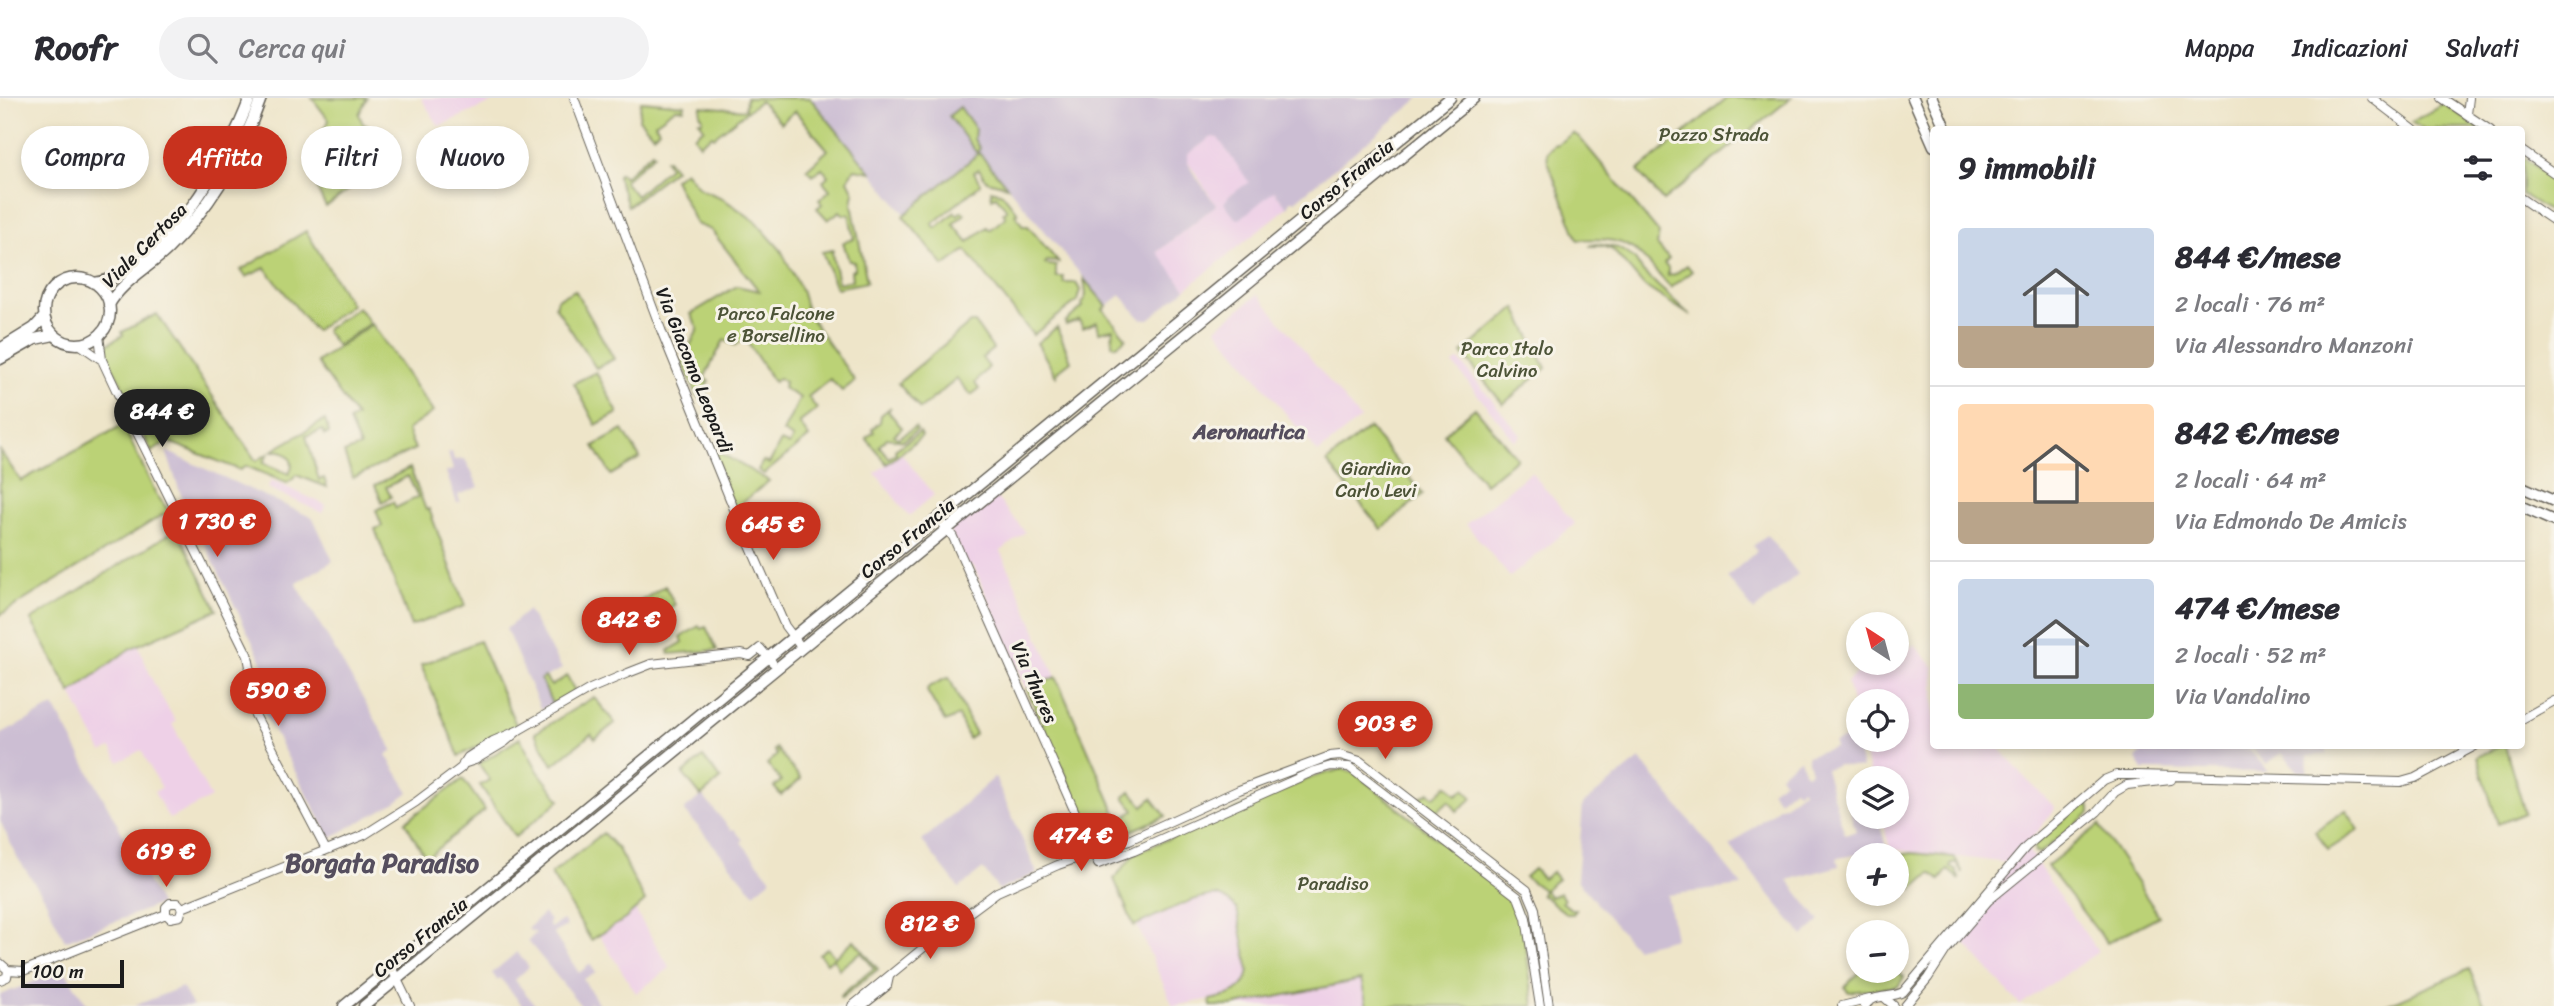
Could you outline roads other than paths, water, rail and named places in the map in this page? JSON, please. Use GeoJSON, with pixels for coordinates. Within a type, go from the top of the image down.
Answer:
{"type":"FeatureCollection","features":[{"type":"Feature","properties":{"kind":"main road","name":"Viale Certosa"},"geometry":{"type":"LineString","coordinates":[[94,283],[107,281],[124,273],[162,241],[187,213],[232,143],[250,98]]}},
{"type":"Feature","properties":{"kind":"main road","name":"Viale Certosa"},"geometry":{"type":"LineString","coordinates":[[109,305],[122,288],[178,239],[210,200],[241,147],[261,98]]}},
{"type":"Feature","properties":{"kind":"main road","name":"Corso Francia"},"geometry":{"type":"LineString","coordinates":[[344,1006],[1450,98]]}},
{"type":"Feature","properties":{"kind":"main road","name":"Corso Francia"},"geometry":{"type":"LineString","coordinates":[[363,1006],[1474,98]]}},
{"type":"Feature","properties":{"kind":"main road"},"geometry":{"type":"LineString","coordinates":[[1913,98],[1930,137]]}},
{"type":"Feature","properties":{"kind":"main road"},"geometry":{"type":"LineString","coordinates":[[1932,98],[1944,126]]}},
{"type":"Feature","properties":{"kind":"main road"},"geometry":{"type":"LineString","coordinates":[[76,278],[94,283],[107,296],[109,305],[108,322],[102,339],[90,342],[63,342],[54,335],[44,317],[46,298],[58,284],[76,278]]}},
{"type":"Feature","properties":{"kind":"main road"},"geometry":{"type":"LineString","coordinates":[[0,349],[34,328],[44,317]]}},
{"type":"Feature","properties":{"kind":"main road"},"geometry":{"type":"LineString","coordinates":[[0,359],[43,335],[54,335]]}},
{"type":"Feature","properties":{"kind":"main road"},"geometry":{"type":"LineString","coordinates":[[2525,488],[2554,501]]}},
{"type":"Feature","properties":{"kind":"main road"},"geometry":{"type":"LineString","coordinates":[[2525,508],[2554,521]]}},
{"type":"Feature","properties":{"kind":"street","name":"Via Giacomo Leopardi"},"geometry":{"type":"LineString","coordinates":[[573,98],[673,359],[785,626],[801,647]]}},
{"type":"Feature","properties":{"kind":"street"},"geometry":{"type":"LineString","coordinates":[[2372,98],[2409,126]]}},
{"type":"Feature","properties":{"kind":"street"},"geometry":{"type":"LineString","coordinates":[[2442,98],[2484,126]]}},
{"type":"Feature","properties":{"kind":"street"},"geometry":{"type":"LineString","coordinates":[[2467,114],[2469,98]]}},
{"type":"Feature","properties":{"kind":"street"},"geometry":{"type":"LineString","coordinates":[[2525,153],[2554,173]]}},
{"type":"Feature","properties":{"kind":"street"},"geometry":{"type":"LineString","coordinates":[[2525,202],[2554,221]]}},
{"type":"Feature","properties":{"kind":"street"},"geometry":{"type":"LineString","coordinates":[[102,339],[102,360],[248,656],[250,667],[242,690],[326,850]]}},
{"type":"Feature","properties":{"kind":"street"},"geometry":{"type":"LineString","coordinates":[[79,344],[102,360]]}},
{"type":"Feature","properties":{"kind":"street","name":"Via Thures"},"geometry":{"type":"LineString","coordinates":[[938,517],[953,537],[1098,864],[1134,851],[1246,801]]}},
{"type":"Feature","properties":{"kind":"street"},"geometry":{"type":"LineString","coordinates":[[0,963],[8,970],[23,971],[166,914],[176,919],[182,908],[345,843],[387,821],[463,764],[475,761],[495,749],[521,729],[600,684],[651,664],[741,654],[750,656],[760,648],[776,667]]}},
{"type":"Feature","properties":{"kind":"street"},"geometry":{"type":"LineString","coordinates":[[2525,717],[2554,701]]}},
{"type":"Feature","properties":{"kind":"street"},"geometry":{"type":"LineString","coordinates":[[1842,1006],[1867,1003],[1903,992],[2019,854],[2104,780],[2116,775],[2401,782],[2415,778],[2468,749]]}},
{"type":"Feature","properties":{"kind":"street"},"geometry":{"type":"LineString","coordinates":[[852,1006],[997,892],[1129,840],[1240,789],[1330,756],[1340,755],[1360,761],[1527,890],[1535,909],[1549,1006]]}},
{"type":"Feature","properties":{"kind":"street"},"geometry":{"type":"LineString","coordinates":[[1240,789],[1246,801],[1322,768],[1341,766],[1356,771],[1518,897],[1526,918],[1540,1006]]}},
{"type":"Feature","properties":{"kind":"street"},"geometry":{"type":"LineString","coordinates":[[1905,1006],[1946,950],[1988,901],[2097,812],[2115,792],[2127,785],[2184,777]]}},
{"type":"Feature","properties":{"kind":"street"},"geometry":{"type":"LineString","coordinates":[[391,967],[410,1006]]}},
{"type":"Feature","properties":{"kind":"street"},"geometry":{"type":"LineString","coordinates":[[0,980],[7,976],[8,970]]}},
{"type":"Feature","properties":{"kind":"street"},"geometry":{"type":"LineString","coordinates":[[1922,970],[1928,978]]}},
{"type":"Feature","properties":{"kind":"street"},"geometry":{"type":"LineString","coordinates":[[862,1006],[887,986],[889,976]]}},
{"type":"Feature","properties":{"kind":"street"},"geometry":{"type":"LineString","coordinates":[[1884,997],[1894,1006]]}},
{"type":"Feature","properties":{"kind":"district","name":"Aeronautica"},"geometry":{"type":"Point","coordinates":[1249,432]}},
{"type":"Feature","properties":{"kind":"district","name":"Borgata Paradiso"},"geometry":{"type":"Point","coordinates":[382,863]}},
{"type":"Feature","properties":{"kind":"park label","name":"Pozzo Strada"},"geometry":{"type":"Point","coordinates":[1714,134]}},
{"type":"Feature","properties":{"kind":"park label","name":"Parco Falcone e Borsellino"},"geometry":{"type":"Point","coordinates":[776,324]}},
{"type":"Feature","properties":{"kind":"park label","name":"Parco Italo Calvino"},"geometry":{"type":"Point","coordinates":[1507,359]}},
{"type":"Feature","properties":{"kind":"park label","name":"Giardino Carlo Levi"},"geometry":{"type":"Point","coordinates":[1376,479]}},
{"type":"Feature","properties":{"kind":"park label","name":"Paradiso"},"geometry":{"type":"Point","coordinates":[1333,883]}}]}
